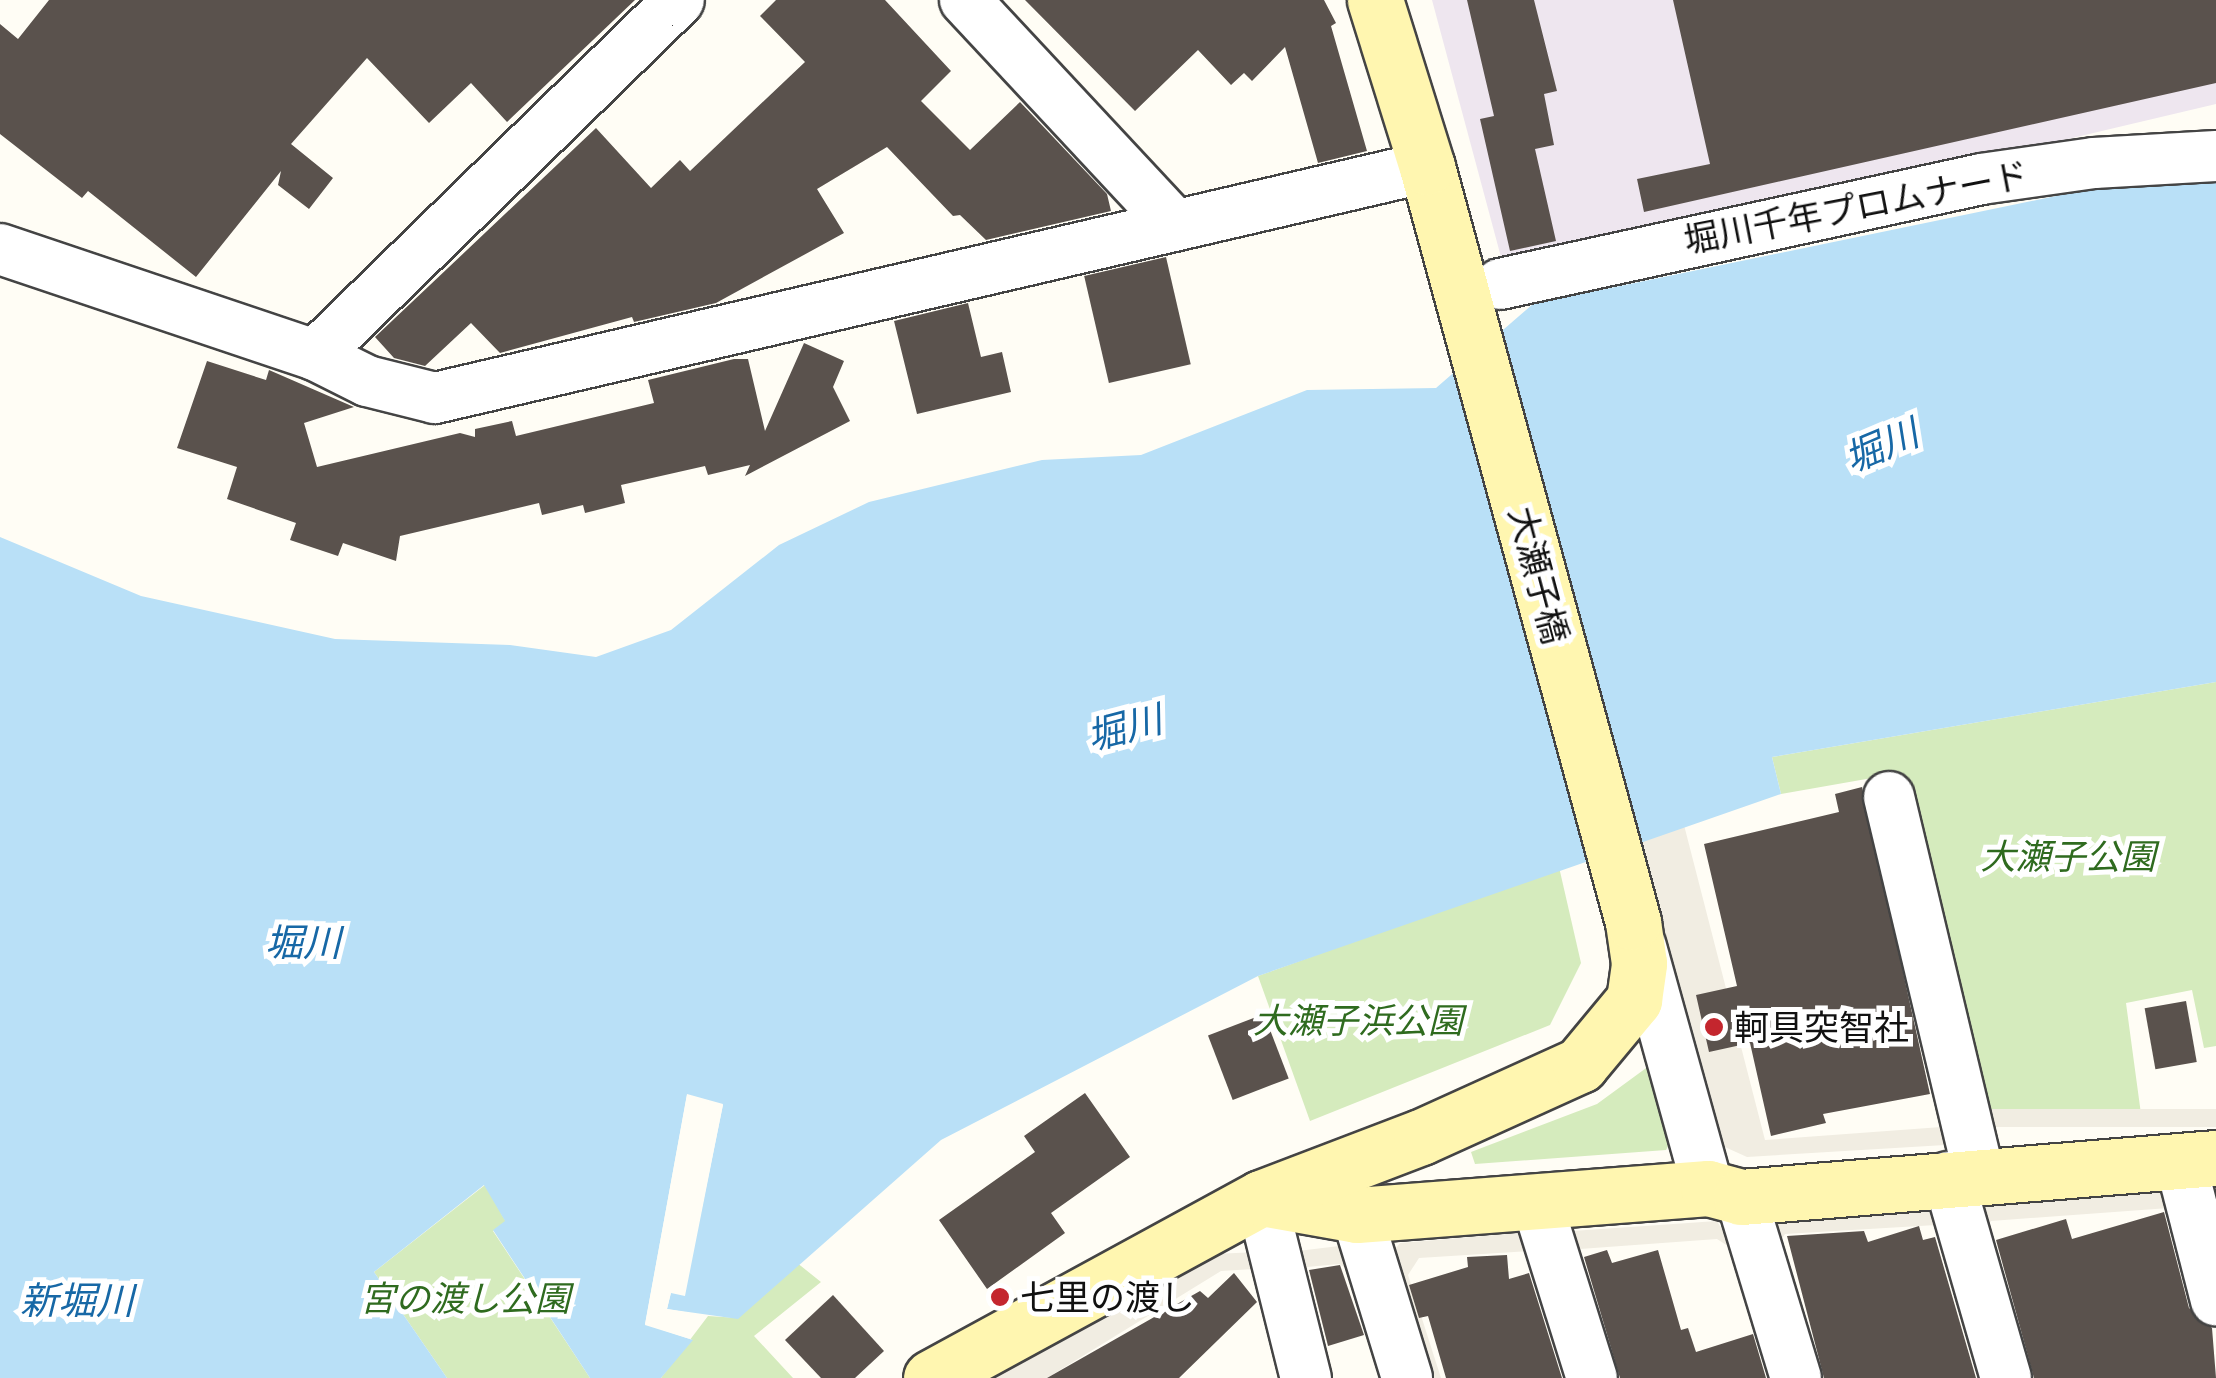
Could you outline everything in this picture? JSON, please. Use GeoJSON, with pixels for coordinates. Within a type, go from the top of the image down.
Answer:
{"type":"FeatureCollection","features":[{"type":"Feature","properties":{"kind":"street"},"geometry":{"type":"LineString","coordinates":[[315,355],[678,0]]}},
{"type":"Feature","properties":{"kind":"street"},"geometry":{"type":"LineString","coordinates":[[965,0],[1175,225]]}},
{"type":"Feature","properties":{"kind":"street","name":"大瀬子橋"},"geometry":{"type":"LineString","coordinates":[[931,1378],[1261,1198],[1422,1137],[1580,1065],[1634,1000],[1639,963],[1633,922],[1482,291],[1427,167],[1375,0]]}},
{"type":"Feature","properties":{"kind":"street","name":"堀川千年プロムナード"},"geometry":{"type":"LineString","coordinates":[[1482,291],[1981,179],[2094,163],[2216,156]]}},
{"type":"Feature","properties":{"kind":"street"},"geometry":{"type":"LineString","coordinates":[[0,249],[315,355],[367,380],[436,398],[1427,167]]}},
{"type":"Feature","properties":{"kind":"street"},"geometry":{"type":"LineString","coordinates":[[1889,797],[2006,1378]]}},
{"type":"Feature","properties":{"kind":"street"},"geometry":{"type":"LineString","coordinates":[[1633,922],[1724,1193],[1796,1378]]}},
{"type":"Feature","properties":{"kind":"street"},"geometry":{"type":"LineString","coordinates":[[1306,1378],[1261,1198],[1357,1216],[2198,1159],[2216,1300]]}},
{"type":"Feature","properties":{"kind":"street"},"geometry":{"type":"LineString","coordinates":[[1538,1206],[1592,1378]]}},
{"type":"Feature","properties":{"kind":"street"},"geometry":{"type":"LineString","coordinates":[[1357,1216],[1407,1378]]}},
{"type":"Feature","properties":{"kind":"shaded area"},"geometry":{"type":"Polygon","coordinates":[[[1432,0],[2216,0],[2216,104],[1505,272],[1432,0]]]}},
{"type":"Feature","properties":{"kind":"shaded area"},"geometry":{"type":"Polygon","coordinates":[[[1684,825],[1765,1140],[1955,1126],[1953,1138],[1945,1145],[1747,1157],[1716,1143],[1634,841],[1684,825]]]}},
{"type":"Feature","properties":{"kind":"shaded area"},"geometry":{"type":"Polygon","coordinates":[[[1980,1109],[2216,1109],[2216,1127],[1980,1127],[1980,1109]]]}},
{"type":"Feature","properties":{"kind":"shaded area"},"geometry":{"type":"Polygon","coordinates":[[[2167,1190],[2169,1208],[1991,1221],[1980,1237],[1980,1203],[2167,1190]]]}},
{"type":"Feature","properties":{"kind":"shaded area"},"geometry":{"type":"Polygon","coordinates":[[[1935,1207],[1936,1225],[1785,1234],[1775,1250],[1768,1227],[1776,1217],[1935,1207]]]}},
{"type":"Feature","properties":{"kind":"shaded area"},"geometry":{"type":"Polygon","coordinates":[[[1717,1221],[1734,1250],[1717,1239],[1580,1249],[1569,1264],[1572,1231],[1717,1221]]]}},
{"type":"Feature","properties":{"kind":"shaded area"},"geometry":{"type":"Polygon","coordinates":[[[1519,1233],[1532,1238],[1528,1251],[1419,1258],[1408,1275],[1441,1378],[1428,1378],[1392,1253],[1400,1243],[1519,1233]]]}},
{"type":"Feature","properties":{"kind":"shaded area"},"geometry":{"type":"Polygon","coordinates":[[[1339,1246],[1355,1274],[1339,1264],[1307,1267],[1297,1281],[1298,1251],[1339,1246]]]}},
{"type":"Feature","properties":{"kind":"shaded area"},"geometry":{"type":"Polygon","coordinates":[[[1258,1252],[1254,1269],[1221,1271],[1047,1378],[990,1378],[1214,1254],[1258,1252]]]}},
{"type":"Feature","properties":{"kind":"green space","name":"大瀬子公園"},"geometry":{"type":"Polygon","coordinates":[[[2216,682],[2216,1046],[2204,1048],[2192,990],[2126,1003],[2141,1114],[1981,1125],[1903,797],[1872,778],[1781,794],[1772,757],[2216,682]]]}},
{"type":"Feature","properties":{"kind":"green space","name":"大瀬子浜公園"},"geometry":{"type":"Polygon","coordinates":[[[1559,867],[1581,963],[1550,1025],[1310,1121],[1258,976],[1559,867]]]}},
{"type":"Feature","properties":{"kind":"green space"},"geometry":{"type":"Polygon","coordinates":[[[1653,1063],[1676,1132],[1666,1150],[1475,1164],[1471,1152],[1597,1104],[1653,1063]]]}},
{"type":"Feature","properties":{"kind":"green space","name":"宮の渡し公園"},"geometry":{"type":"Polygon","coordinates":[[[485,1185],[506,1222],[493,1231],[590,1378],[447,1378],[374,1272],[485,1185]]]}},
{"type":"Feature","properties":{"kind":"green space"},"geometry":{"type":"Polygon","coordinates":[[[796,1262],[821,1282],[754,1336],[793,1378],[661,1378],[708,1316],[738,1318],[796,1262]]]}},
{"type":"Feature","properties":{"kind":"water","name":"堀川"},"geometry":{"type":"Polygon","coordinates":[[[2148,177],[2216,178],[2216,682],[1772,757],[1781,794],[1258,976],[941,1140],[738,1319],[667,1309],[671,1292],[684,1295],[723,1105],[687,1095],[645,1324],[693,1340],[661,1378],[590,1378],[493,1230],[505,1221],[484,1185],[374,1272],[447,1378],[0,1378],[0,537],[141,596],[335,639],[510,645],[596,657],[671,630],[779,545],[869,502],[1042,460],[1141,455],[1307,390],[1436,388],[1533,304],[2148,177]]]}},
{"type":"Feature","properties":{"kind":"pier"},"geometry":{"type":"Polygon","coordinates":[[[687,1094],[723,1104],[685,1296],[671,1293],[667,1309],[708,1316],[662,1310],[667,1289],[681,1290],[717,1108],[690,1101],[650,1321],[693,1340],[645,1325],[687,1094]]]}},
{"type":"Feature","properties":{"kind":"building"},"geometry":{"type":"Polygon","coordinates":[[[49,0],[635,0],[507,122],[471,83],[429,123],[367,58],[291,144],[333,178],[309,209],[278,185],[281,171],[196,277],[88,191],[82,198],[0,134],[0,24],[18,39],[49,0]]]}},
{"type":"Feature","properties":{"kind":"building"},"geometry":{"type":"Polygon","coordinates":[[[776,0],[885,0],[951,71],[921,101],[970,150],[1020,102],[1107,194],[1111,211],[986,240],[960,215],[953,216],[887,147],[817,189],[844,233],[716,303],[634,322],[632,317],[500,353],[471,323],[425,366],[394,358],[375,337],[596,128],[651,188],[680,160],[690,171],[805,62],[760,16],[776,0]]]}},
{"type":"Feature","properties":{"kind":"building"},"geometry":{"type":"Polygon","coordinates":[[[1025,0],[1324,0],[1336,23],[1331,26],[1367,151],[1318,163],[1285,47],[1252,81],[1244,73],[1231,85],[1198,50],[1135,111],[1025,0]]]}},
{"type":"Feature","properties":{"kind":"building"},"geometry":{"type":"Polygon","coordinates":[[[1467,0],[1534,0],[1557,91],[1544,94],[1554,145],[1535,149],[1556,241],[1510,251],[1480,119],[1494,116],[1467,0]]]}},
{"type":"Feature","properties":{"kind":"building"},"geometry":{"type":"Polygon","coordinates":[[[1673,0],[2216,0],[2216,83],[1644,212],[1637,179],[1710,164],[1673,0]]]}},
{"type":"Feature","properties":{"kind":"building"},"geometry":{"type":"Polygon","coordinates":[[[1166,257],[1191,364],[1109,383],[1084,276],[1166,257]]]}},
{"type":"Feature","properties":{"kind":"building"},"geometry":{"type":"Polygon","coordinates":[[[968,303],[981,357],[1002,352],[1011,392],[917,414],[894,321],[968,303]]]}},
{"type":"Feature","properties":{"kind":"building"},"geometry":{"type":"Polygon","coordinates":[[[804,343],[844,361],[833,387],[850,421],[745,476],[750,465],[708,475],[705,466],[621,485],[625,503],[585,513],[583,505],[542,515],[539,503],[400,536],[396,561],[343,543],[338,556],[290,540],[296,523],[227,499],[237,467],[177,448],[207,361],[266,380],[269,370],[354,407],[304,423],[317,467],[460,433],[475,437],[475,429],[512,421],[516,436],[654,403],[648,380],[734,359],[748,359],[765,431],[804,343]]]}},
{"type":"Feature","properties":{"kind":"building"},"geometry":{"type":"Polygon","coordinates":[[[1862,787],[1930,1094],[1823,1114],[1826,1123],[1771,1136],[1750,1043],[1709,1052],[1696,995],[1737,986],[1704,844],[1839,812],[1835,794],[1862,787]]]}},
{"type":"Feature","properties":{"kind":"building"},"geometry":{"type":"Polygon","coordinates":[[[2186,1001],[2197,1062],[2155,1069],[2145,1008],[2186,1001]]]}},
{"type":"Feature","properties":{"kind":"building"},"geometry":{"type":"Polygon","coordinates":[[[1264,1014],[1289,1078],[1233,1100],[1208,1036],[1264,1014]]]}},
{"type":"Feature","properties":{"kind":"building"},"geometry":{"type":"Polygon","coordinates":[[[1085,1093],[1130,1157],[1051,1213],[1065,1233],[987,1289],[939,1220],[1035,1152],[1024,1136],[1085,1093]]]}},
{"type":"Feature","properties":{"kind":"building"},"geometry":{"type":"Polygon","coordinates":[[[2164,1212],[2189,1308],[2212,1328],[2216,1378],[2034,1378],[1996,1240],[2066,1219],[2072,1239],[2164,1212]]]}},
{"type":"Feature","properties":{"kind":"building"},"geometry":{"type":"Polygon","coordinates":[[[1919,1226],[1923,1240],[1935,1237],[1976,1378],[1824,1378],[1787,1236],[1864,1231],[1868,1242],[1919,1226]]]}},
{"type":"Feature","properties":{"kind":"building"},"geometry":{"type":"Polygon","coordinates":[[[1607,1250],[1612,1263],[1658,1250],[1681,1330],[1688,1328],[1696,1352],[1753,1334],[1766,1378],[1620,1378],[1584,1257],[1607,1250]]]}},
{"type":"Feature","properties":{"kind":"building"},"geometry":{"type":"Polygon","coordinates":[[[1507,1255],[1509,1279],[1529,1273],[1562,1378],[1446,1378],[1428,1316],[1419,1318],[1409,1285],[1468,1267],[1467,1257],[1507,1255]]]}},
{"type":"Feature","properties":{"kind":"building"},"geometry":{"type":"Polygon","coordinates":[[[1340,1265],[1364,1335],[1328,1346],[1309,1270],[1340,1265]]]}},
{"type":"Feature","properties":{"kind":"building"},"geometry":{"type":"Polygon","coordinates":[[[1234,1273],[1257,1302],[1179,1378],[1047,1378],[1200,1291],[1208,1298],[1234,1273]]]}},
{"type":"Feature","properties":{"kind":"building"},"geometry":{"type":"Polygon","coordinates":[[[833,1295],[884,1351],[855,1378],[821,1378],[785,1340],[833,1295]]]}},
{"type":"Feature","properties":{"kind":"place","name":"軻具突智社"},"geometry":{"type":"Point","coordinates":[1714,1027]}},
{"type":"Feature","properties":{"kind":"place","name":"七里の渡し"},"geometry":{"type":"Point","coordinates":[1000,1297]}},
{"type":"Feature","properties":{"kind":"water label","name":"新堀川"},"geometry":{"type":"Point","coordinates":[77,1300]}}]}
